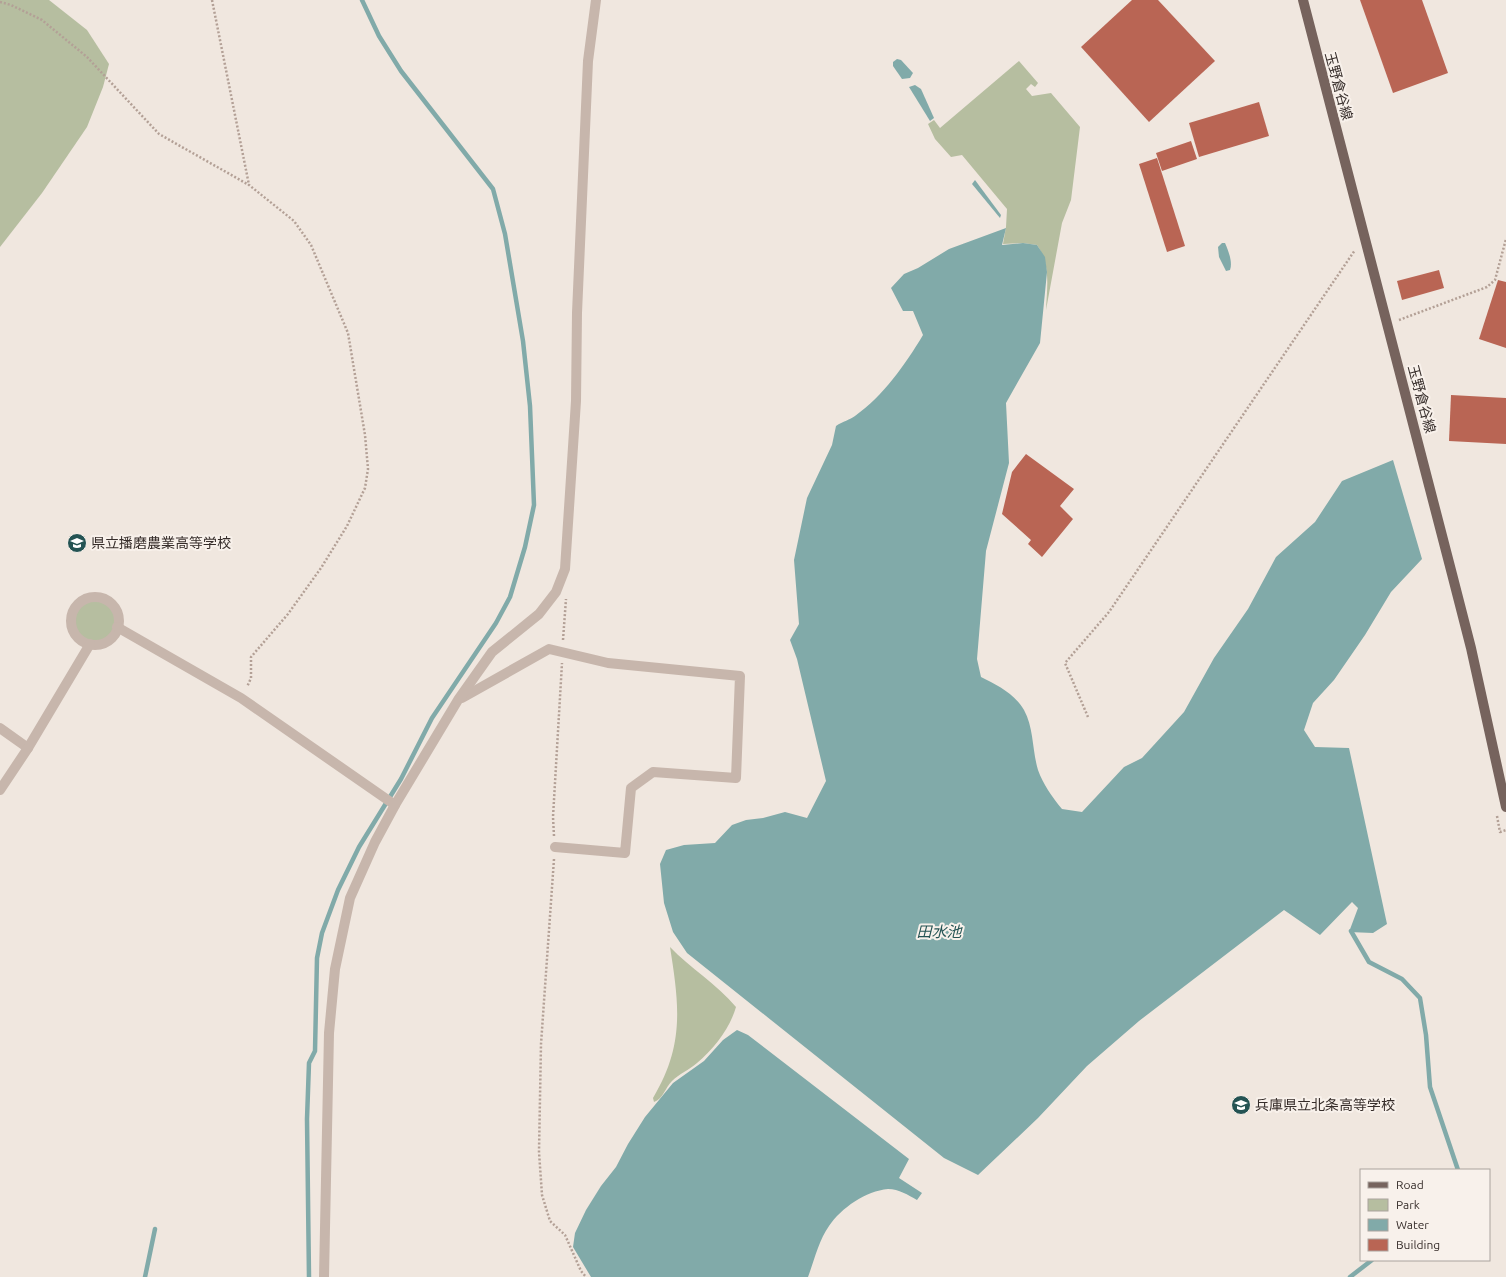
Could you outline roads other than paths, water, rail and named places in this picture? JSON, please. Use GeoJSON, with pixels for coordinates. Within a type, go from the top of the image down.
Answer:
{"type":"FeatureCollection","features":[{"type":"Feature","properties":{"kind":"main road","name":"玉野倉谷線"},"geometry":{"type":"LineString","coordinates":[[1303,0],[1471,648],[1506,807]]}},
{"type":"Feature","properties":{"kind":"street"},"geometry":{"type":"LineString","coordinates":[[324,1277],[329,1033],[335,969],[350,898],[375,842],[395,805],[458,700],[492,652],[539,614],[556,592],[565,570],[575,409],[576,313],[588,61],[596,0]]}},
{"type":"Feature","properties":{"kind":"street"},"geometry":{"type":"LineString","coordinates":[[96,597],[108,601],[116,609],[118,627],[107,641],[90,644],[84,642],[75,634],[71,624],[73,612],[80,602],[85,599],[96,597]]}},
{"type":"Feature","properties":{"kind":"street"},"geometry":{"type":"LineString","coordinates":[[118,627],[241,698],[395,805]]}},
{"type":"Feature","properties":{"kind":"street"},"geometry":{"type":"LineString","coordinates":[[0,790],[28,748],[90,644]]}},
{"type":"Feature","properties":{"kind":"street"},"geometry":{"type":"LineString","coordinates":[[458,700],[549,650],[608,663],[740,676],[736,778],[653,772],[631,788],[625,853],[555,847]]}},
{"type":"Feature","properties":{"kind":"street"},"geometry":{"type":"LineString","coordinates":[[0,728],[28,748]]}},
{"type":"Feature","properties":{"kind":"water"},"geometry":{"type":"Polygon","coordinates":[[[897,59],[901,60],[913,73],[910,78],[902,79],[893,66],[893,62],[897,59]]]}},
{"type":"Feature","properties":{"kind":"water"},"geometry":{"type":"Polygon","coordinates":[[[915,85],[921,89],[934,118],[930,121],[909,87],[915,85]]]}},
{"type":"Feature","properties":{"kind":"water"},"geometry":{"type":"Polygon","coordinates":[[[975,180],[1001,215],[1000,218],[972,184],[975,180]]]}},
{"type":"Feature","properties":{"kind":"water","name":"田水池"},"geometry":{"type":"Polygon","coordinates":[[[1006,228],[1002,245],[1023,243],[1037,245],[1045,257],[1047,272],[1040,343],[1006,403],[1009,463],[986,551],[977,659],[981,677],[1011,695],[1024,710],[1030,724],[1038,770],[1048,790],[1062,809],[1082,812],[1124,767],[1142,758],[1184,712],[1214,658],[1248,609],[1276,557],[1315,522],[1342,481],[1393,460],[1422,559],[1391,592],[1365,635],[1334,680],[1313,703],[1304,730],[1315,747],[1349,748],[1387,924],[1373,933],[1349,932],[1358,908],[1352,902],[1320,935],[1284,910],[1139,1021],[1087,1066],[1038,1118],[978,1175],[944,1158],[687,953],[673,932],[664,903],[660,864],[666,850],[684,845],[715,843],[732,825],[746,820],[763,818],[785,812],[807,818],[826,781],[797,659],[790,640],[799,624],[794,560],[807,498],[832,445],[836,426],[853,417],[875,399],[901,369],[923,335],[913,311],[903,311],[891,288],[904,274],[918,268],[949,249],[1006,228]]]}},
{"type":"Feature","properties":{"kind":"water"},"geometry":{"type":"Polygon","coordinates":[[[1222,243],[1225,243],[1231,260],[1230,270],[1226,271],[1219,257],[1218,247],[1222,243]]]}},
{"type":"Feature","properties":{"kind":"water"},"geometry":{"type":"Polygon","coordinates":[[[737,1030],[748,1035],[909,1159],[899,1178],[922,1193],[917,1200],[896,1190],[880,1190],[863,1197],[847,1207],[834,1219],[825,1232],[808,1277],[591,1277],[573,1247],[575,1233],[586,1210],[601,1186],[616,1167],[645,1117],[673,1083],[704,1061],[723,1040],[737,1030]]]}},
{"type":"Feature","properties":{"kind":"waterway"},"geometry":{"type":"LineString","coordinates":[[309,1277],[307,1119],[309,1063],[315,1051],[317,958],[322,933],[338,890],[359,847],[401,779],[432,718],[496,623],[510,597],[525,547],[534,505],[530,406],[523,341],[505,234],[493,189],[401,71],[379,36],[362,0]]}},
{"type":"Feature","properties":{"kind":"waterway"},"geometry":{"type":"LineString","coordinates":[[1351,931],[1369,962],[1402,979],[1420,998],[1426,1035],[1430,1087],[1458,1169]]}},
{"type":"Feature","properties":{"kind":"waterway"},"geometry":{"type":"LineString","coordinates":[[145,1277],[155,1229]]}},
{"type":"Feature","properties":{"kind":"waterway"},"geometry":{"type":"LineString","coordinates":[[1350,1277],[1371,1261]]}},
{"type":"Feature","properties":{"kind":"place","name":"県立播磨農業高等学校"},"geometry":{"type":"Point","coordinates":[77,543]}},
{"type":"Feature","properties":{"kind":"place","name":"兵庫県立北条高等学校"},"geometry":{"type":"Point","coordinates":[1241,1105]}}]}
